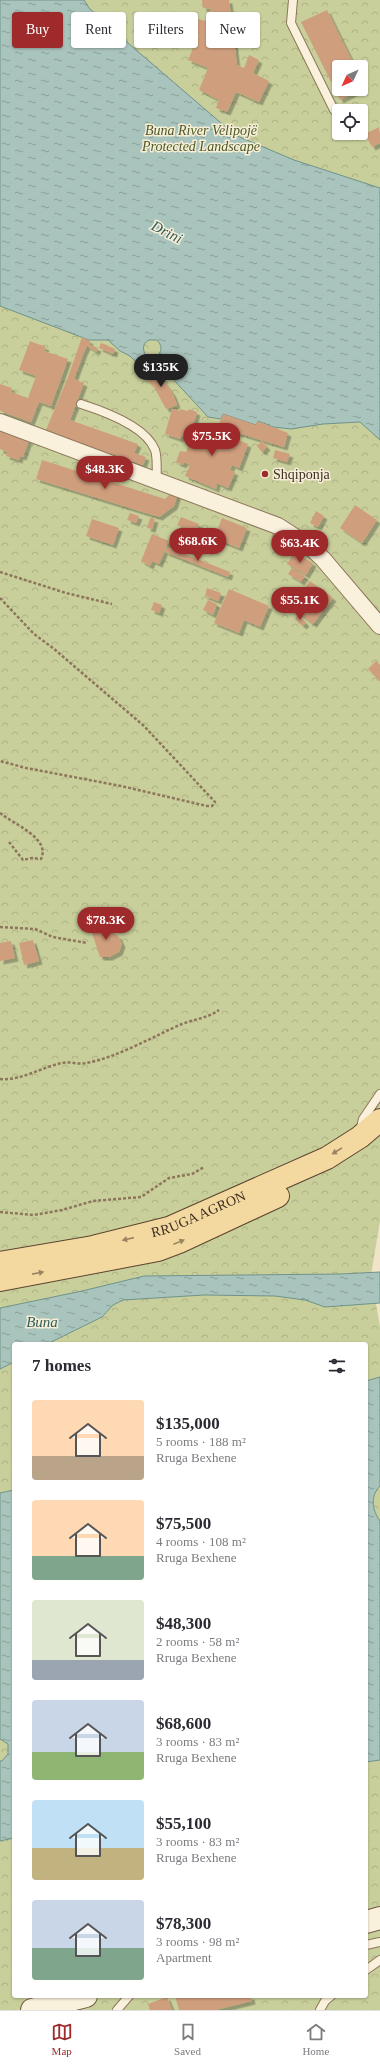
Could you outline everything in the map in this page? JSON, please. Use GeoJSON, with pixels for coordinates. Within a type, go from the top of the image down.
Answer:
{"type":"FeatureCollection","features":[{"type":"Feature","properties":{"kind":"main road","name":"RRUGA AGRON"},"geometry":{"type":"LineString","coordinates":[[0,1280],[158,1250],[179,1242],[343,1165],[370,1139],[380,1120]]}},
{"type":"Feature","properties":{"kind":"main road","name":"RRUGA AGRON"},"geometry":{"type":"LineString","coordinates":[[0,1263],[93,1247],[169,1228],[370,1139]]}},
{"type":"Feature","properties":{"kind":"main road"},"geometry":{"type":"LineString","coordinates":[[368,1921],[380,1918]]}},
{"type":"Feature","properties":{"kind":"main road"},"geometry":{"type":"LineString","coordinates":[[32,2010],[78,1998]]}},
{"type":"Feature","properties":{"kind":"street"},"geometry":{"type":"LineString","coordinates":[[0,422],[278,526],[297,538],[323,559],[380,626]]}},
{"type":"Feature","properties":{"kind":"lane"},"geometry":{"type":"LineString","coordinates":[[294,0],[291,23],[332,106]]}},
{"type":"Feature","properties":{"kind":"lane"},"geometry":{"type":"LineString","coordinates":[[80,404],[102,411],[135,427],[147,438],[154,450],[157,481]]}},
{"type":"Feature","properties":{"kind":"lane"},"geometry":{"type":"LineString","coordinates":[[370,1139],[363,1119],[380,1094]]}},
{"type":"Feature","properties":{"kind":"lane"},"geometry":{"type":"LineString","coordinates":[[368,1945],[380,1942]]}},
{"type":"Feature","properties":{"kind":"lane"},"geometry":{"type":"LineString","coordinates":[[368,1969],[380,1960]]}},
{"type":"Feature","properties":{"kind":"lane"},"geometry":{"type":"LineString","coordinates":[[117,2010],[127,1998]]}},
{"type":"Feature","properties":{"kind":"lane"},"geometry":{"type":"LineString","coordinates":[[320,2010],[329,1998]]}},
{"type":"Feature","properties":{"kind":"path"},"geometry":{"type":"LineString","coordinates":[[0,572],[66,593],[112,604]]}},
{"type":"Feature","properties":{"kind":"path"},"geometry":{"type":"LineString","coordinates":[[0,598],[37,637],[53,648],[144,726],[215,802],[212,806],[207,806],[121,786],[26,768],[0,761]]}},
{"type":"Feature","properties":{"kind":"path"},"geometry":{"type":"LineString","coordinates":[[0,814],[36,837],[41,845],[43,854],[41,859],[32,858],[23,860],[9,842]]}},
{"type":"Feature","properties":{"kind":"path"},"geometry":{"type":"LineString","coordinates":[[0,927],[35,929],[54,937],[87,943]]}},
{"type":"Feature","properties":{"kind":"path"},"geometry":{"type":"LineString","coordinates":[[0,1079],[26,1074],[62,1063],[82,1064],[95,1061],[154,1039],[187,1023],[207,1017],[219,1010]]}},
{"type":"Feature","properties":{"kind":"path"},"geometry":{"type":"LineString","coordinates":[[0,1212],[34,1215],[62,1210],[93,1201],[140,1196],[168,1178],[192,1174],[204,1167]]}},
{"type":"Feature","properties":{"kind":"green space"},"geometry":{"type":"Polygon","coordinates":[[[0,0],[380,0],[380,360],[51,48],[63,48],[63,12],[13,12],[0,0]]]}},
{"type":"Feature","properties":{"kind":"green space"},"geometry":{"type":"Polygon","coordinates":[[[0,168],[380,364],[380,1221],[371,1275],[380,1327],[380,2010],[0,2010],[0,168]]]}},
{"type":"Feature","properties":{"kind":"water","name":"Buna River Velipojë Protected Landscape"},"geometry":{"type":"Polygon","coordinates":[[[0,0],[84,0],[93,12],[71,12],[71,48],[126,48],[126,41],[235,135],[294,160],[380,188],[380,440],[360,422],[323,424],[291,429],[273,427],[258,421],[256,425],[223,414],[221,419],[208,417],[172,378],[148,366],[150,359],[160,352],[161,346],[157,340],[149,340],[144,346],[147,358],[143,369],[130,356],[120,351],[108,340],[89,340],[0,306],[0,0]]]}},
{"type":"Feature","properties":{"kind":"water","name":"Buna"},"geometry":{"type":"Polygon","coordinates":[[[380,1272],[380,1303],[325,1307],[305,1300],[275,1296],[204,1295],[123,1300],[113,1305],[102,1317],[51,1342],[12,1342],[12,1363],[0,1369],[0,1308],[144,1276],[341,1274],[380,1272]]]}},
{"type":"Feature","properties":{"kind":"water"},"geometry":{"type":"Polygon","coordinates":[[[380,1377],[380,1486],[375,1494],[373,1503],[375,1512],[380,1521],[380,1760],[368,1762],[368,1380],[380,1377]]]}},
{"type":"Feature","properties":{"kind":"water"},"geometry":{"type":"Polygon","coordinates":[[[12,1490],[12,1838],[0,1841],[0,1761],[2,1761],[8,1754],[8,1744],[0,1739],[0,1493],[12,1490]]]}},
{"type":"Feature","properties":{"kind":"building"},"geometry":{"type":"Polygon","coordinates":[[[202,0],[229,0],[230,12],[211,12],[211,9],[203,8],[202,0]]]}},
{"type":"Feature","properties":{"kind":"building"},"geometry":{"type":"Polygon","coordinates":[[[327,10],[352,60],[332,60],[332,84],[301,22],[327,10]]]}},
{"type":"Feature","properties":{"kind":"building"},"geometry":{"type":"Polygon","coordinates":[[[198,19],[206,21],[206,48],[235,48],[237,65],[244,68],[249,55],[259,60],[253,73],[269,81],[259,102],[236,92],[227,112],[216,108],[219,100],[199,90],[208,68],[188,60],[193,48],[198,48],[198,19]]]}},
{"type":"Feature","properties":{"kind":"building"},"geometry":{"type":"Polygon","coordinates":[[[338,96],[348,96],[340,100],[338,96]]]}},
{"type":"Feature","properties":{"kind":"building"},"geometry":{"type":"Polygon","coordinates":[[[379,127],[380,143],[372,147],[368,140],[368,132],[379,127]]]}},
{"type":"Feature","properties":{"kind":"building"},"geometry":{"type":"Polygon","coordinates":[[[82,337],[90,341],[90,345],[98,348],[96,352],[87,346],[84,352],[74,379],[84,383],[70,420],[138,444],[134,453],[146,457],[143,465],[131,461],[131,463],[45,432],[68,377],[82,337]]]}},
{"type":"Feature","properties":{"kind":"building"},"geometry":{"type":"Polygon","coordinates":[[[30,341],[46,347],[44,351],[68,359],[51,406],[39,402],[31,422],[0,411],[0,384],[12,388],[11,392],[28,398],[36,376],[19,370],[30,341]]]}},
{"type":"Feature","properties":{"kind":"building"},"geometry":{"type":"Polygon","coordinates":[[[101,343],[115,349],[113,354],[99,348],[101,343]]]}},
{"type":"Feature","properties":{"kind":"building"},"geometry":{"type":"Polygon","coordinates":[[[149,367],[158,373],[173,394],[177,405],[166,409],[154,387],[143,376],[149,367]]]}},
{"type":"Feature","properties":{"kind":"building"},"geometry":{"type":"Polygon","coordinates":[[[172,409],[188,411],[189,409],[197,412],[189,439],[181,436],[180,439],[165,434],[172,409]]]}},
{"type":"Feature","properties":{"kind":"building"},"geometry":{"type":"Polygon","coordinates":[[[223,414],[256,425],[257,421],[288,433],[284,447],[218,427],[223,414]]]}},
{"type":"Feature","properties":{"kind":"building"},"geometry":{"type":"Polygon","coordinates":[[[206,424],[212,426],[215,431],[248,444],[239,468],[232,465],[230,470],[235,472],[228,488],[217,483],[216,489],[185,476],[190,465],[184,462],[183,465],[176,462],[180,451],[186,452],[194,431],[202,429],[203,425],[206,424]]]}},
{"type":"Feature","properties":{"kind":"building"},"geometry":{"type":"Polygon","coordinates":[[[0,427],[30,437],[23,457],[20,456],[19,460],[6,456],[7,452],[0,449],[0,427]]]}},
{"type":"Feature","properties":{"kind":"building"},"geometry":{"type":"Polygon","coordinates":[[[262,441],[267,447],[262,452],[257,446],[262,441]]]}},
{"type":"Feature","properties":{"kind":"building"},"geometry":{"type":"Polygon","coordinates":[[[275,450],[290,454],[287,462],[273,458],[275,450]]]}},
{"type":"Feature","properties":{"kind":"building"},"geometry":{"type":"Polygon","coordinates":[[[42,460],[165,499],[170,494],[178,494],[174,506],[159,517],[36,479],[42,460]]]}},
{"type":"Feature","properties":{"kind":"building"},"geometry":{"type":"Polygon","coordinates":[[[355,505],[377,520],[362,543],[340,528],[355,505]]]}},
{"type":"Feature","properties":{"kind":"building"},"geometry":{"type":"Polygon","coordinates":[[[316,511],[324,516],[318,527],[310,523],[316,511]]]}},
{"type":"Feature","properties":{"kind":"building"},"geometry":{"type":"Polygon","coordinates":[[[130,513],[139,516],[136,523],[127,520],[130,513]]]}},
{"type":"Feature","properties":{"kind":"building"},"geometry":{"type":"Polygon","coordinates":[[[181,517],[199,524],[195,533],[177,525],[181,517]]]}},
{"type":"Feature","properties":{"kind":"building"},"geometry":{"type":"Polygon","coordinates":[[[150,518],[155,519],[152,529],[147,528],[150,518]]]}},
{"type":"Feature","properties":{"kind":"building"},"geometry":{"type":"Polygon","coordinates":[[[222,518],[247,528],[239,548],[214,538],[222,518]]]}},
{"type":"Feature","properties":{"kind":"building"},"geometry":{"type":"Polygon","coordinates":[[[92,519],[119,528],[113,545],[86,536],[92,519]]]}},
{"type":"Feature","properties":{"kind":"building"},"geometry":{"type":"Polygon","coordinates":[[[152,534],[169,541],[159,564],[152,561],[150,566],[141,561],[152,534]]]}},
{"type":"Feature","properties":{"kind":"building"},"geometry":{"type":"Polygon","coordinates":[[[167,547],[230,572],[228,577],[165,552],[167,547]]]}},
{"type":"Feature","properties":{"kind":"building"},"geometry":{"type":"Polygon","coordinates":[[[294,553],[313,563],[306,575],[287,564],[294,553]]]}},
{"type":"Feature","properties":{"kind":"building"},"geometry":{"type":"Polygon","coordinates":[[[292,568],[305,576],[301,582],[288,574],[292,568]]]}},
{"type":"Feature","properties":{"kind":"building"},"geometry":{"type":"Polygon","coordinates":[[[310,581],[333,598],[313,624],[290,607],[310,581]]]}},
{"type":"Feature","properties":{"kind":"building"},"geometry":{"type":"Polygon","coordinates":[[[207,588],[221,593],[218,601],[205,596],[207,588]]]}},
{"type":"Feature","properties":{"kind":"building"},"geometry":{"type":"Polygon","coordinates":[[[229,589],[269,606],[260,627],[244,620],[239,633],[214,623],[229,589]]]}},
{"type":"Feature","properties":{"kind":"building"},"geometry":{"type":"Polygon","coordinates":[[[208,600],[217,604],[213,615],[203,610],[208,600]]]}},
{"type":"Feature","properties":{"kind":"building"},"geometry":{"type":"Polygon","coordinates":[[[154,602],[162,605],[159,613],[151,610],[154,602]]]}},
{"type":"Feature","properties":{"kind":"building"},"geometry":{"type":"Polygon","coordinates":[[[298,615],[306,623],[303,626],[295,619],[298,615]]]}},
{"type":"Feature","properties":{"kind":"building"},"geometry":{"type":"Polygon","coordinates":[[[376,661],[380,665],[380,681],[368,669],[376,661]]]}},
{"type":"Feature","properties":{"kind":"building"},"geometry":{"type":"Polygon","coordinates":[[[95,924],[106,928],[118,936],[122,944],[119,952],[109,957],[100,957],[90,927],[95,924]]]}},
{"type":"Feature","properties":{"kind":"building"},"geometry":{"type":"Polygon","coordinates":[[[33,940],[39,961],[24,965],[19,943],[33,940]]]}},
{"type":"Feature","properties":{"kind":"building"},"geometry":{"type":"Polygon","coordinates":[[[11,941],[15,958],[0,961],[0,943],[11,941]]]}},
{"type":"Feature","properties":{"kind":"building"},"geometry":{"type":"Polygon","coordinates":[[[167,1998],[172,2010],[150,2010],[148,2004],[167,1998]]]}},
{"type":"Feature","properties":{"kind":"building"},"geometry":{"type":"Polygon","coordinates":[[[176,1998],[251,1998],[252,2001],[215,2010],[179,2010],[176,1998]]]}},
{"type":"Feature","properties":{"kind":"place","name":"Shqiponja"},"geometry":{"type":"Point","coordinates":[265,474]}},
{"type":"Feature","properties":{"kind":"water label","name":"Drini"},"geometry":{"type":"Point","coordinates":[167,232]}}]}
